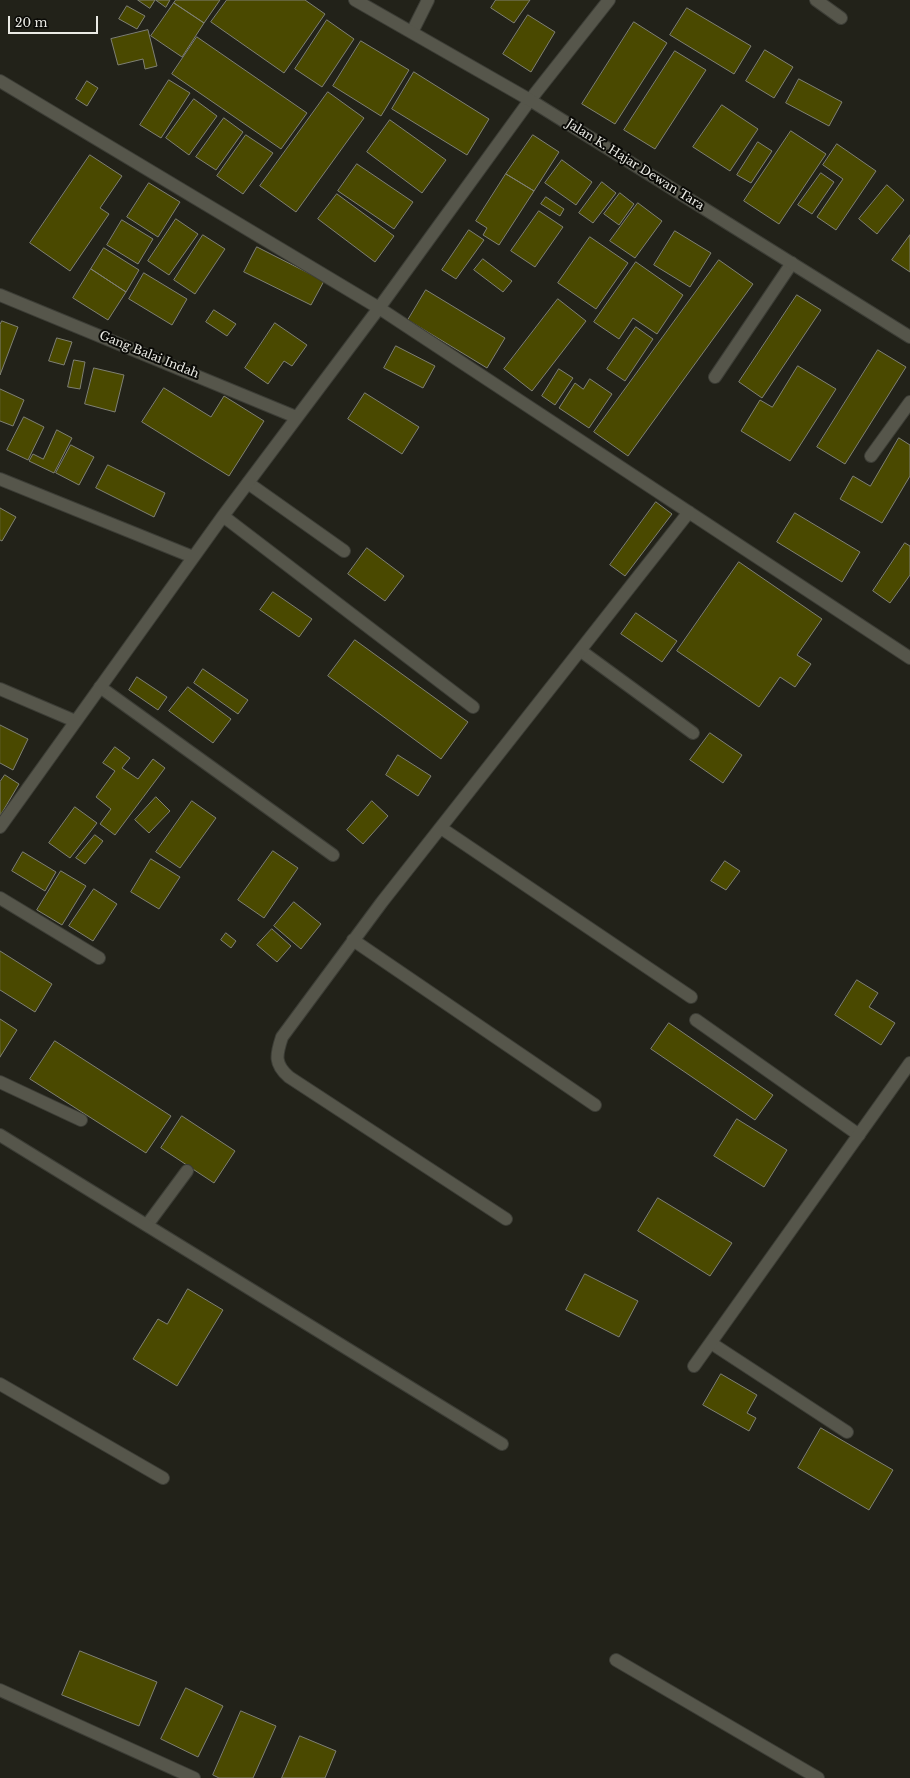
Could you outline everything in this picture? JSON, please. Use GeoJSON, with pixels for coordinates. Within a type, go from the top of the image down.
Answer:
{"type":"FeatureCollection","features":[{"type":"Feature","properties":{"kind":"street","name":"Jalan K. Hajar Dewan Tara"},"geometry":{"type":"LineString","coordinates":[[355,0],[530,100],[910,337]]}},
{"type":"Feature","properties":{"kind":"street"},"geometry":{"type":"LineString","coordinates":[[412,32],[428,0]]}},
{"type":"Feature","properties":{"kind":"street"},"geometry":{"type":"LineString","coordinates":[[0,827],[223,516],[379,308],[530,100],[609,0]]}},
{"type":"Feature","properties":{"kind":"street"},"geometry":{"type":"LineString","coordinates":[[816,0],[841,18]]}},
{"type":"Feature","properties":{"kind":"street"},"geometry":{"type":"LineString","coordinates":[[0,81],[379,308],[910,658]]}},
{"type":"Feature","properties":{"kind":"street"},"geometry":{"type":"LineString","coordinates":[[715,377],[792,263]]}},
{"type":"Feature","properties":{"kind":"street","name":"Gang Balai Indah"},"geometry":{"type":"LineString","coordinates":[[0,295],[296,417]]}},
{"type":"Feature","properties":{"kind":"street"},"geometry":{"type":"LineString","coordinates":[[871,456],[910,402]]}},
{"type":"Feature","properties":{"kind":"street"},"geometry":{"type":"LineString","coordinates":[[0,480],[193,557]]}},
{"type":"Feature","properties":{"kind":"street"},"geometry":{"type":"LineString","coordinates":[[248,483],[344,551]]}},
{"type":"Feature","properties":{"kind":"street"},"geometry":{"type":"LineString","coordinates":[[506,1219],[289,1077],[282,1071],[277,1063],[277,1051],[282,1037],[353,940],[689,512]]}},
{"type":"Feature","properties":{"kind":"street"},"geometry":{"type":"LineString","coordinates":[[223,516],[473,707]]}},
{"type":"Feature","properties":{"kind":"street"},"geometry":{"type":"LineString","coordinates":[[581,651],[693,732]]}},
{"type":"Feature","properties":{"kind":"street"},"geometry":{"type":"LineString","coordinates":[[100,687],[332,855]]}},
{"type":"Feature","properties":{"kind":"street"},"geometry":{"type":"LineString","coordinates":[[0,689],[75,721]]}},
{"type":"Feature","properties":{"kind":"street"},"geometry":{"type":"LineString","coordinates":[[441,828],[691,997]]}},
{"type":"Feature","properties":{"kind":"street"},"geometry":{"type":"LineString","coordinates":[[0,898],[98,958]]}},
{"type":"Feature","properties":{"kind":"street"},"geometry":{"type":"LineString","coordinates":[[353,940],[595,1105]]}},
{"type":"Feature","properties":{"kind":"street"},"geometry":{"type":"LineString","coordinates":[[696,1020],[859,1135]]}},
{"type":"Feature","properties":{"kind":"street"},"geometry":{"type":"LineString","coordinates":[[694,1366],[910,1063]]}},
{"type":"Feature","properties":{"kind":"street"},"geometry":{"type":"LineString","coordinates":[[0,1082],[81,1120]]}},
{"type":"Feature","properties":{"kind":"street"},"geometry":{"type":"LineString","coordinates":[[0,1135],[502,1444]]}},
{"type":"Feature","properties":{"kind":"street"},"geometry":{"type":"LineString","coordinates":[[147,1226],[187,1171]]}},
{"type":"Feature","properties":{"kind":"street"},"geometry":{"type":"LineString","coordinates":[[711,1343],[847,1432]]}},
{"type":"Feature","properties":{"kind":"street"},"geometry":{"type":"LineString","coordinates":[[0,1384],[163,1478]]}},
{"type":"Feature","properties":{"kind":"street"},"geometry":{"type":"LineString","coordinates":[[616,1660],[818,1778]]}},
{"type":"Feature","properties":{"kind":"street"},"geometry":{"type":"LineString","coordinates":[[0,1690],[194,1778]]}},
{"type":"Feature","properties":{"kind":"building"},"geometry":{"type":"Polygon","coordinates":[[[138,0],[155,0],[150,8],[138,0]]]}},
{"type":"Feature","properties":{"kind":"building"},"geometry":{"type":"Polygon","coordinates":[[[156,0],[170,0],[166,7],[156,0]]]}},
{"type":"Feature","properties":{"kind":"building"},"geometry":{"type":"Polygon","coordinates":[[[176,0],[220,0],[204,23],[174,3],[176,0]]]}},
{"type":"Feature","properties":{"kind":"building"},"geometry":{"type":"Polygon","coordinates":[[[227,0],[305,0],[325,14],[284,73],[211,22],[227,0]]]}},
{"type":"Feature","properties":{"kind":"building"},"geometry":{"type":"Polygon","coordinates":[[[496,0],[530,0],[514,23],[491,8],[496,0]]]}},
{"type":"Feature","properties":{"kind":"building"},"geometry":{"type":"Polygon","coordinates":[[[174,3],[204,23],[182,57],[151,36],[174,3]]]}},
{"type":"Feature","properties":{"kind":"building"},"geometry":{"type":"Polygon","coordinates":[[[127,6],[145,16],[137,29],[119,19],[127,6]]]}},
{"type":"Feature","properties":{"kind":"building"},"geometry":{"type":"Polygon","coordinates":[[[687,8],[751,46],[734,74],[670,35],[687,8]]]}},
{"type":"Feature","properties":{"kind":"building"},"geometry":{"type":"Polygon","coordinates":[[[528,15],[555,32],[531,72],[503,54],[528,15]]]}},
{"type":"Feature","properties":{"kind":"building"},"geometry":{"type":"Polygon","coordinates":[[[327,20],[354,39],[322,87],[295,69],[327,20]]]}},
{"type":"Feature","properties":{"kind":"building"},"geometry":{"type":"Polygon","coordinates":[[[634,22],[667,43],[615,124],[582,104],[634,22]]]}},
{"type":"Feature","properties":{"kind":"building"},"geometry":{"type":"Polygon","coordinates":[[[148,30],[157,66],[145,69],[143,59],[118,65],[111,39],[148,30]]]}},
{"type":"Feature","properties":{"kind":"building"},"geometry":{"type":"Polygon","coordinates":[[[197,37],[307,113],[281,149],[172,74],[197,37]]]}},
{"type":"Feature","properties":{"kind":"building"},"geometry":{"type":"Polygon","coordinates":[[[361,41],[409,70],[381,116],[333,86],[361,41]]]}},
{"type":"Feature","properties":{"kind":"building"},"geometry":{"type":"Polygon","coordinates":[[[765,50],[793,67],[774,98],[746,81],[765,50]]]}},
{"type":"Feature","properties":{"kind":"building"},"geometry":{"type":"Polygon","coordinates":[[[675,51],[706,70],[655,149],[624,130],[675,51]]]}},
{"type":"Feature","properties":{"kind":"building"},"geometry":{"type":"Polygon","coordinates":[[[414,72],[489,119],[467,155],[392,109],[414,72]]]}},
{"type":"Feature","properties":{"kind":"building"},"geometry":{"type":"Polygon","coordinates":[[[799,79],[842,102],[829,126],[786,103],[799,79]]]}},
{"type":"Feature","properties":{"kind":"building"},"geometry":{"type":"Polygon","coordinates":[[[169,80],[190,93],[161,138],[140,125],[169,80]]]}},
{"type":"Feature","properties":{"kind":"building"},"geometry":{"type":"Polygon","coordinates":[[[87,81],[98,88],[87,106],[76,99],[87,81]]]}},
{"type":"Feature","properties":{"kind":"building"},"geometry":{"type":"Polygon","coordinates":[[[328,92],[364,118],[296,212],[260,186],[328,92]]]}},
{"type":"Feature","properties":{"kind":"building"},"geometry":{"type":"Polygon","coordinates":[[[194,99],[217,116],[189,155],[166,138],[194,99]]]}},
{"type":"Feature","properties":{"kind":"building"},"geometry":{"type":"Polygon","coordinates":[[[722,105],[758,129],[730,171],[693,147],[722,105]]]}},
{"type":"Feature","properties":{"kind":"building"},"geometry":{"type":"Polygon","coordinates":[[[224,118],[243,132],[216,170],[196,157],[224,118]]]}},
{"type":"Feature","properties":{"kind":"building"},"geometry":{"type":"Polygon","coordinates":[[[390,120],[446,160],[422,193],[367,152],[390,120]]]}},
{"type":"Feature","properties":{"kind":"building"},"geometry":{"type":"Polygon","coordinates":[[[791,131],[826,154],[779,224],[744,201],[791,131]]]}},
{"type":"Feature","properties":{"kind":"building"},"geometry":{"type":"Polygon","coordinates":[[[246,135],[273,153],[243,194],[217,176],[246,135]]]}},
{"type":"Feature","properties":{"kind":"building"},"geometry":{"type":"Polygon","coordinates":[[[533,135],[559,152],[534,191],[506,174],[533,135]]]}},
{"type":"Feature","properties":{"kind":"building"},"geometry":{"type":"Polygon","coordinates":[[[758,142],[772,151],[751,183],[737,175],[758,142]]]}},
{"type":"Feature","properties":{"kind":"building"},"geometry":{"type":"Polygon","coordinates":[[[837,144],[876,171],[836,230],[817,217],[843,179],[823,165],[837,144]]]}},
{"type":"Feature","properties":{"kind":"building"},"geometry":{"type":"Polygon","coordinates":[[[90,155],[122,176],[100,208],[109,214],[70,271],[30,243],[90,155]]]}},
{"type":"Feature","properties":{"kind":"building"},"geometry":{"type":"Polygon","coordinates":[[[562,160],[592,182],[576,205],[545,183],[562,160]]]}},
{"type":"Feature","properties":{"kind":"building"},"geometry":{"type":"Polygon","coordinates":[[[357,164],[413,202],[394,229],[338,191],[357,164]]]}},
{"type":"Feature","properties":{"kind":"building"},"geometry":{"type":"Polygon","coordinates":[[[821,173],[834,182],[812,214],[798,205],[821,173]]]}},
{"type":"Feature","properties":{"kind":"building"},"geometry":{"type":"Polygon","coordinates":[[[506,174],[534,191],[499,245],[483,235],[487,228],[476,221],[506,174]]]}},
{"type":"Feature","properties":{"kind":"building"},"geometry":{"type":"Polygon","coordinates":[[[602,182],[616,193],[593,223],[579,213],[602,182]]]}},
{"type":"Feature","properties":{"kind":"building"},"geometry":{"type":"Polygon","coordinates":[[[149,183],[180,202],[158,237],[127,217],[149,183]]]}},
{"type":"Feature","properties":{"kind":"building"},"geometry":{"type":"Polygon","coordinates":[[[887,185],[904,200],[877,234],[859,219],[887,185]]]}},
{"type":"Feature","properties":{"kind":"building"},"geometry":{"type":"Polygon","coordinates":[[[620,193],[634,204],[619,225],[604,214],[620,193]]]}},
{"type":"Feature","properties":{"kind":"building"},"geometry":{"type":"Polygon","coordinates":[[[337,194],[394,236],[375,262],[318,219],[337,194]]]}},
{"type":"Feature","properties":{"kind":"building"},"geometry":{"type":"Polygon","coordinates":[[[546,197],[564,209],[560,216],[541,204],[546,197]]]}},
{"type":"Feature","properties":{"kind":"building"},"geometry":{"type":"Polygon","coordinates":[[[638,203],[662,221],[635,258],[610,241],[638,203]]]}},
{"type":"Feature","properties":{"kind":"building"},"geometry":{"type":"Polygon","coordinates":[[[539,211],[563,227],[535,267],[511,251],[539,211]]]}},
{"type":"Feature","properties":{"kind":"building"},"geometry":{"type":"Polygon","coordinates":[[[176,219],[198,234],[169,275],[148,261],[176,219]]]}},
{"type":"Feature","properties":{"kind":"building"},"geometry":{"type":"Polygon","coordinates":[[[122,220],[153,239],[138,264],[107,245],[122,220]]]}},
{"type":"Feature","properties":{"kind":"building"},"geometry":{"type":"Polygon","coordinates":[[[469,230],[484,240],[456,279],[442,270],[469,230]]]}},
{"type":"Feature","properties":{"kind":"building"},"geometry":{"type":"Polygon","coordinates":[[[675,231],[711,253],[690,287],[654,265],[675,231]]]}},
{"type":"Feature","properties":{"kind":"building"},"geometry":{"type":"Polygon","coordinates":[[[203,235],[225,249],[195,294],[174,280],[203,235]]]}},
{"type":"Feature","properties":{"kind":"building"},"geometry":{"type":"Polygon","coordinates":[[[910,235],[910,272],[892,260],[910,235]]]}},
{"type":"Feature","properties":{"kind":"building"},"geometry":{"type":"Polygon","coordinates":[[[590,237],[628,263],[596,309],[558,283],[590,237]]]}},
{"type":"Feature","properties":{"kind":"building"},"geometry":{"type":"Polygon","coordinates":[[[257,247],[324,281],[311,305],[244,272],[257,247]]]}},
{"type":"Feature","properties":{"kind":"building"},"geometry":{"type":"Polygon","coordinates":[[[104,248],[139,270],[126,292],[91,269],[104,248]]]}},
{"type":"Feature","properties":{"kind":"building"},"geometry":{"type":"Polygon","coordinates":[[[483,259],[512,281],[503,292],[474,270],[483,259]]]}},
{"type":"Feature","properties":{"kind":"building"},"geometry":{"type":"Polygon","coordinates":[[[719,260],[753,284],[628,456],[594,432],[719,260]]]}},
{"type":"Feature","properties":{"kind":"building"},"geometry":{"type":"Polygon","coordinates":[[[636,262],[683,295],[657,334],[633,318],[619,339],[594,322],[636,262]]]}},
{"type":"Feature","properties":{"kind":"building"},"geometry":{"type":"Polygon","coordinates":[[[91,269],[126,292],[108,320],[73,298],[91,269]]]}},
{"type":"Feature","properties":{"kind":"building"},"geometry":{"type":"Polygon","coordinates":[[[144,273],[187,299],[172,325],[129,299],[144,273]]]}},
{"type":"Feature","properties":{"kind":"building"},"geometry":{"type":"Polygon","coordinates":[[[426,290],[505,338],[487,368],[408,320],[426,290]]]}},
{"type":"Feature","properties":{"kind":"building"},"geometry":{"type":"Polygon","coordinates":[[[797,295],[821,310],[762,398],[739,382],[797,295]]]}},
{"type":"Feature","properties":{"kind":"building"},"geometry":{"type":"Polygon","coordinates":[[[558,299],[586,321],[532,391],[504,369],[558,299]]]}},
{"type":"Feature","properties":{"kind":"building"},"geometry":{"type":"Polygon","coordinates":[[[214,310],[236,324],[227,336],[206,322],[214,310]]]}},
{"type":"Feature","properties":{"kind":"building"},"geometry":{"type":"Polygon","coordinates":[[[2,321],[18,327],[0,375],[0,325],[2,321]]]}},
{"type":"Feature","properties":{"kind":"building"},"geometry":{"type":"Polygon","coordinates":[[[275,323],[307,345],[292,366],[284,361],[268,384],[245,368],[275,323]]]}},
{"type":"Feature","properties":{"kind":"building"},"geometry":{"type":"Polygon","coordinates":[[[636,327],[653,339],[625,381],[607,369],[636,327]]]}},
{"type":"Feature","properties":{"kind":"building"},"geometry":{"type":"Polygon","coordinates":[[[57,338],[72,342],[64,365],[49,361],[57,338]]]}},
{"type":"Feature","properties":{"kind":"building"},"geometry":{"type":"Polygon","coordinates":[[[396,346],[435,366],[423,388],[384,368],[396,346]]]}},
{"type":"Feature","properties":{"kind":"building"},"geometry":{"type":"Polygon","coordinates":[[[878,350],[906,367],[845,464],[817,447],[878,350]]]}},
{"type":"Feature","properties":{"kind":"building"},"geometry":{"type":"Polygon","coordinates":[[[74,360],[85,362],[80,389],[68,387],[74,360]]]}},
{"type":"Feature","properties":{"kind":"building"},"geometry":{"type":"Polygon","coordinates":[[[798,366],[836,389],[790,461],[741,431],[760,400],[772,407],[798,366]]]}},
{"type":"Feature","properties":{"kind":"building"},"geometry":{"type":"Polygon","coordinates":[[[94,368],[124,375],[115,412],[85,404],[94,368]]]}},
{"type":"Feature","properties":{"kind":"building"},"geometry":{"type":"Polygon","coordinates":[[[559,369],[573,378],[555,405],[542,396],[559,369]]]}},
{"type":"Feature","properties":{"kind":"building"},"geometry":{"type":"Polygon","coordinates":[[[590,379],[612,394],[589,428],[559,408],[575,383],[583,389],[590,379]]]}},
{"type":"Feature","properties":{"kind":"building"},"geometry":{"type":"Polygon","coordinates":[[[164,388],[211,417],[224,396],[264,421],[229,476],[142,422],[164,388]]]}},
{"type":"Feature","properties":{"kind":"building"},"geometry":{"type":"Polygon","coordinates":[[[0,389],[24,400],[13,426],[0,421],[0,389]]]}},
{"type":"Feature","properties":{"kind":"building"},"geometry":{"type":"Polygon","coordinates":[[[365,393],[419,427],[402,454],[348,419],[365,393]]]}},
{"type":"Feature","properties":{"kind":"building"},"geometry":{"type":"Polygon","coordinates":[[[24,417],[44,427],[28,460],[7,450],[24,417]]]}},
{"type":"Feature","properties":{"kind":"building"},"geometry":{"type":"Polygon","coordinates":[[[57,430],[72,438],[54,473],[29,461],[33,454],[43,459],[57,430]]]}},
{"type":"Feature","properties":{"kind":"building"},"geometry":{"type":"Polygon","coordinates":[[[899,438],[910,445],[910,476],[882,523],[840,499],[853,476],[870,486],[899,438]]]}},
{"type":"Feature","properties":{"kind":"building"},"geometry":{"type":"Polygon","coordinates":[[[71,445],[94,457],[79,485],[56,473],[71,445]]]}},
{"type":"Feature","properties":{"kind":"building"},"geometry":{"type":"Polygon","coordinates":[[[108,465],[165,493],[154,517],[96,488],[108,465]]]}},
{"type":"Feature","properties":{"kind":"building"},"geometry":{"type":"Polygon","coordinates":[[[656,502],[672,514],[625,576],[610,565],[656,502]]]}},
{"type":"Feature","properties":{"kind":"building"},"geometry":{"type":"Polygon","coordinates":[[[0,508],[16,517],[2,541],[0,540],[0,508]]]}},
{"type":"Feature","properties":{"kind":"building"},"geometry":{"type":"Polygon","coordinates":[[[795,513],[860,552],[842,582],[777,542],[795,513]]]}},
{"type":"Feature","properties":{"kind":"building"},"geometry":{"type":"Polygon","coordinates":[[[905,543],[910,546],[910,575],[890,603],[873,591],[905,543]]]}},
{"type":"Feature","properties":{"kind":"building"},"geometry":{"type":"Polygon","coordinates":[[[367,548],[404,576],[385,601],[348,574],[367,548]]]}},
{"type":"Feature","properties":{"kind":"building"},"geometry":{"type":"Polygon","coordinates":[[[739,562],[822,619],[797,655],[811,664],[795,687],[780,677],[759,707],[677,651],[739,562]]]}},
{"type":"Feature","properties":{"kind":"building"},"geometry":{"type":"Polygon","coordinates":[[[273,592],[312,619],[299,637],[260,610],[273,592]]]}},
{"type":"Feature","properties":{"kind":"building"},"geometry":{"type":"Polygon","coordinates":[[[636,613],[677,641],[662,662],[621,634],[636,613]]]}},
{"type":"Feature","properties":{"kind":"building"},"geometry":{"type":"Polygon","coordinates":[[[355,640],[468,722],[441,759],[328,676],[355,640]]]}},
{"type":"Feature","properties":{"kind":"building"},"geometry":{"type":"Polygon","coordinates":[[[203,669],[248,700],[238,714],[194,683],[203,669]]]}},
{"type":"Feature","properties":{"kind":"building"},"geometry":{"type":"Polygon","coordinates":[[[137,677],[167,697],[158,710],[129,690],[137,677]]]}},
{"type":"Feature","properties":{"kind":"building"},"geometry":{"type":"Polygon","coordinates":[[[188,687],[231,719],[213,743],[169,711],[188,687]]]}},
{"type":"Feature","properties":{"kind":"building"},"geometry":{"type":"Polygon","coordinates":[[[0,725],[28,739],[13,770],[0,763],[0,725]]]}},
{"type":"Feature","properties":{"kind":"building"},"geometry":{"type":"Polygon","coordinates":[[[710,733],[742,755],[723,783],[690,760],[710,733]]]}},
{"type":"Feature","properties":{"kind":"building"},"geometry":{"type":"Polygon","coordinates":[[[115,747],[130,758],[122,768],[138,779],[153,759],[165,768],[115,835],[100,824],[111,809],[96,797],[115,771],[103,763],[115,747]]]}},
{"type":"Feature","properties":{"kind":"building"},"geometry":{"type":"Polygon","coordinates":[[[398,755],[431,776],[418,796],[386,775],[398,755]]]}},
{"type":"Feature","properties":{"kind":"building"},"geometry":{"type":"Polygon","coordinates":[[[5,775],[19,784],[0,816],[0,782],[5,775]]]}},
{"type":"Feature","properties":{"kind":"building"},"geometry":{"type":"Polygon","coordinates":[[[156,797],[170,811],[149,833],[135,820],[156,797]]]}},
{"type":"Feature","properties":{"kind":"building"},"geometry":{"type":"Polygon","coordinates":[[[192,801],[216,818],[180,868],[156,852],[192,801]]]}},
{"type":"Feature","properties":{"kind":"building"},"geometry":{"type":"Polygon","coordinates":[[[372,801],[388,816],[363,844],[347,830],[372,801]]]}},
{"type":"Feature","properties":{"kind":"building"},"geometry":{"type":"Polygon","coordinates":[[[75,807],[97,823],[70,858],[49,843],[75,807]]]}},
{"type":"Feature","properties":{"kind":"building"},"geometry":{"type":"Polygon","coordinates":[[[95,835],[103,841],[85,864],[76,858],[95,835]]]}},
{"type":"Feature","properties":{"kind":"building"},"geometry":{"type":"Polygon","coordinates":[[[273,851],[298,868],[264,918],[238,900],[273,851]]]}},
{"type":"Feature","properties":{"kind":"building"},"geometry":{"type":"Polygon","coordinates":[[[23,852],[56,872],[45,891],[12,871],[23,852]]]}},
{"type":"Feature","properties":{"kind":"building"},"geometry":{"type":"Polygon","coordinates":[[[151,859],[180,877],[159,909],[131,892],[151,859]]]}},
{"type":"Feature","properties":{"kind":"building"},"geometry":{"type":"Polygon","coordinates":[[[725,861],[740,871],[726,890],[711,881],[725,861]]]}},
{"type":"Feature","properties":{"kind":"building"},"geometry":{"type":"Polygon","coordinates":[[[61,871],[86,886],[62,925],[37,910],[61,871]]]}},
{"type":"Feature","properties":{"kind":"building"},"geometry":{"type":"Polygon","coordinates":[[[94,889],[117,904],[93,941],[69,926],[94,889]]]}},
{"type":"Feature","properties":{"kind":"building"},"geometry":{"type":"Polygon","coordinates":[[[294,902],[321,924],[301,949],[274,926],[294,902]]]}},
{"type":"Feature","properties":{"kind":"building"},"geometry":{"type":"Polygon","coordinates":[[[272,929],[291,946],[277,962],[257,945],[272,929]]]}},
{"type":"Feature","properties":{"kind":"building"},"geometry":{"type":"Polygon","coordinates":[[[226,933],[236,941],[231,948],[221,940],[226,933]]]}},
{"type":"Feature","properties":{"kind":"building"},"geometry":{"type":"Polygon","coordinates":[[[0,951],[52,984],[35,1012],[0,990],[0,951]]]}},
{"type":"Feature","properties":{"kind":"building"},"geometry":{"type":"Polygon","coordinates":[[[857,980],[878,993],[869,1007],[895,1023],[881,1045],[835,1015],[857,980]]]}},
{"type":"Feature","properties":{"kind":"building"},"geometry":{"type":"Polygon","coordinates":[[[0,1019],[17,1030],[0,1057],[0,1019]]]}},
{"type":"Feature","properties":{"kind":"building"},"geometry":{"type":"Polygon","coordinates":[[[669,1023],[773,1095],[755,1120],[651,1049],[669,1023]]]}},
{"type":"Feature","properties":{"kind":"building"},"geometry":{"type":"Polygon","coordinates":[[[55,1041],[171,1116],[146,1153],[30,1079],[55,1041]]]}},
{"type":"Feature","properties":{"kind":"building"},"geometry":{"type":"Polygon","coordinates":[[[182,1116],[235,1151],[214,1183],[161,1148],[182,1116]]]}},
{"type":"Feature","properties":{"kind":"building"},"geometry":{"type":"Polygon","coordinates":[[[737,1119],[787,1150],[764,1187],[714,1156],[737,1119]]]}},
{"type":"Feature","properties":{"kind":"building"},"geometry":{"type":"Polygon","coordinates":[[[658,1198],[732,1243],[710,1276],[638,1231],[658,1198]]]}},
{"type":"Feature","properties":{"kind":"building"},"geometry":{"type":"Polygon","coordinates":[[[585,1274],[638,1301],[619,1337],[566,1310],[585,1274]]]}},
{"type":"Feature","properties":{"kind":"building"},"geometry":{"type":"Polygon","coordinates":[[[188,1289],[223,1310],[177,1386],[133,1359],[158,1319],[167,1324],[188,1289]]]}},
{"type":"Feature","properties":{"kind":"building"},"geometry":{"type":"Polygon","coordinates":[[[721,1374],[757,1395],[747,1413],[756,1418],[749,1431],[703,1405],[721,1374]]]}},
{"type":"Feature","properties":{"kind":"building"},"geometry":{"type":"Polygon","coordinates":[[[821,1428],[893,1470],[869,1510],[798,1468],[821,1428]]]}},
{"type":"Feature","properties":{"kind":"building"},"geometry":{"type":"Polygon","coordinates":[[[80,1651],[157,1682],[139,1726],[62,1695],[80,1651]]]}},
{"type":"Feature","properties":{"kind":"building"},"geometry":{"type":"Polygon","coordinates":[[[186,1688],[223,1706],[198,1757],[161,1739],[186,1688]]]}},
{"type":"Feature","properties":{"kind":"building"},"geometry":{"type":"Polygon","coordinates":[[[241,1711],[276,1726],[253,1778],[219,1778],[213,1775],[241,1711]]]}},
{"type":"Feature","properties":{"kind":"building"},"geometry":{"type":"Polygon","coordinates":[[[300,1736],[336,1751],[325,1778],[282,1778],[300,1736]]]}}]}
